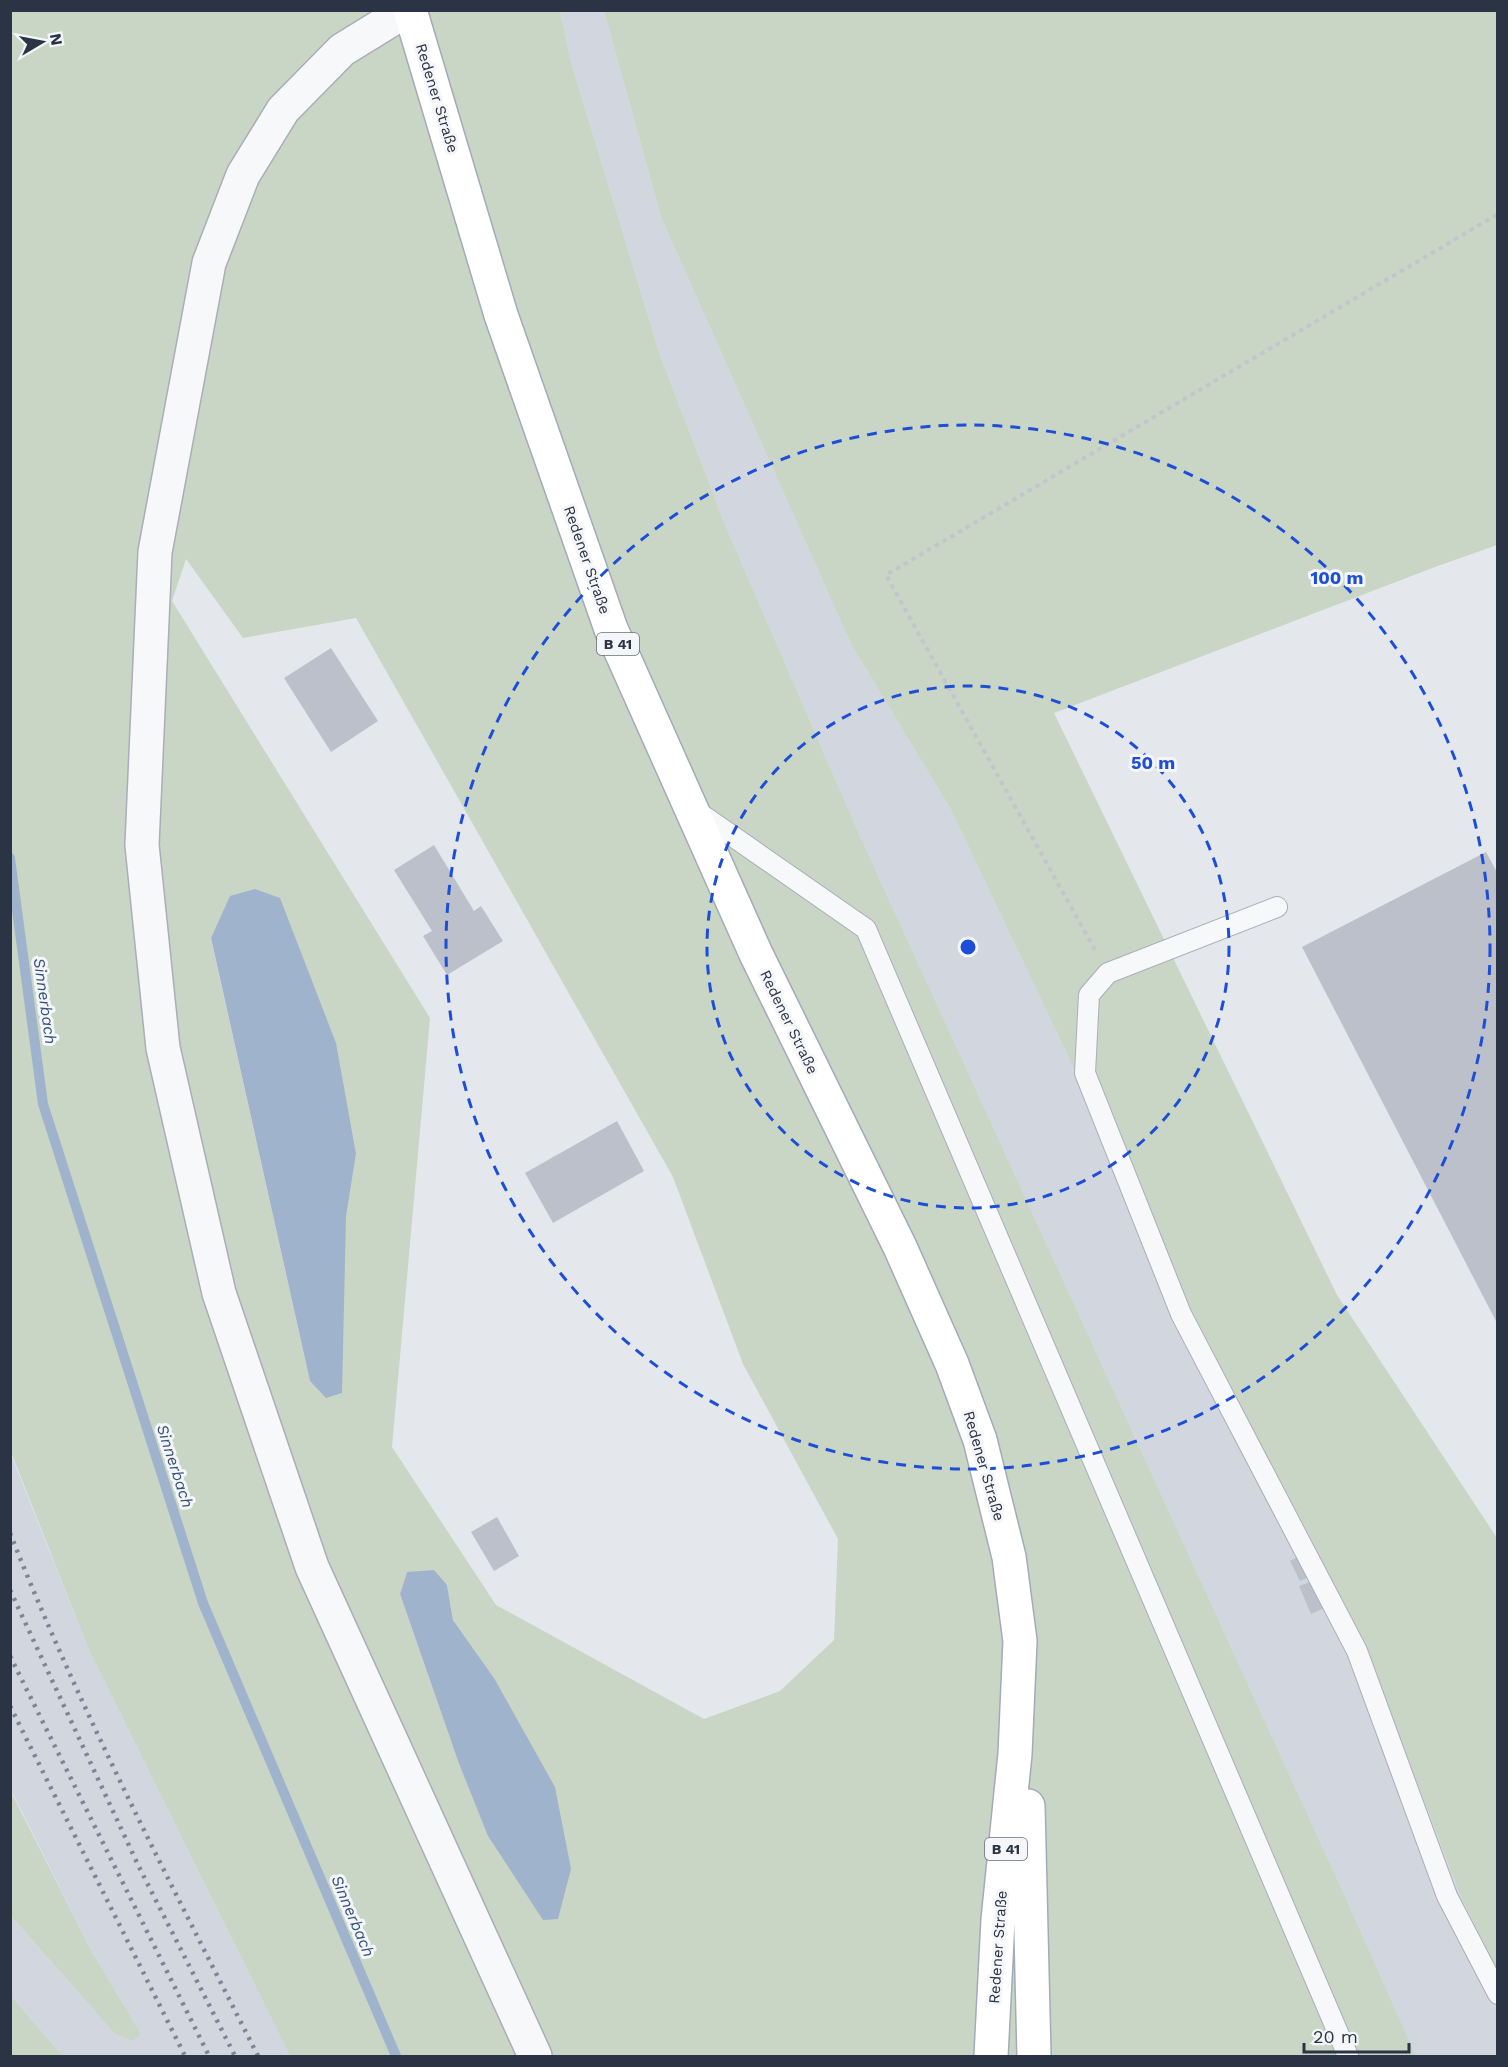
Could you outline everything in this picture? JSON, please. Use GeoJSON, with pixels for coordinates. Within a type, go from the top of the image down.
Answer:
{"type":"FeatureCollection","features":[{"type":"Feature","properties":{"kind":"main road","name":"Redener Straße"},"geometry":{"type":"LineString","coordinates":[[409,10],[501,315],[603,607],[756,954],[900,1247],[952,1364],[980,1440],[1009,1557],[1020,1641],[1015,1754],[998,1920],[991,2056]]}},
{"type":"Feature","properties":{"kind":"main road","name":"B 41"},"geometry":{"type":"LineString","coordinates":[[1020,1641],[1028,1776],[1034,2056]]}},
{"type":"Feature","properties":{"kind":"main road"},"geometry":{"type":"LineString","coordinates":[[1018,2056],[1028,1776]]}},
{"type":"Feature","properties":{"kind":"street"},"geometry":{"type":"LineString","coordinates":[[409,10],[342,51],[283,110],[243,175],[209,263],[155,552],[142,845],[163,1047],[219,1293],[312,1567],[535,2056]]}},
{"type":"Feature","properties":{"kind":"lane"},"geometry":{"type":"LineString","coordinates":[[690,807],[866,929],[1348,2056]]}},
{"type":"Feature","properties":{"kind":"lane"},"geometry":{"type":"LineString","coordinates":[[1277,907],[1108,973],[1089,995],[1085,1073],[1181,1314],[1357,1651],[1447,1896],[1497,1994]]}},
{"type":"Feature","properties":{"kind":"path"},"geometry":{"type":"LineString","coordinates":[[1108,973],[886,575],[1497,214]]}},
{"type":"Feature","properties":{"kind":"shaded area"},"geometry":{"type":"Polygon","coordinates":[[[560,11],[604,11],[661,217],[851,644],[950,808],[1192,1317],[1308,1533],[1367,1652],[1461,1897],[1497,1970],[1497,2056],[1416,2056],[1414,2052],[1344,1894],[859,834],[726,527],[660,355],[571,62],[560,11]]]}},
{"type":"Feature","properties":{"kind":"shaded area"},"geometry":{"type":"Polygon","coordinates":[[[10,1452],[88,1648],[290,2056],[63,2056],[11,1996],[11,1916],[114,2033],[141,2034],[91,1950],[11,1790],[10,1452]]]}},
{"type":"Feature","properties":{"kind":"green space"},"geometry":{"type":"Polygon","coordinates":[[[10,11],[560,11],[571,62],[660,355],[726,527],[859,834],[1416,2056],[290,2056],[88,1648],[11,1452],[10,11]],[[186,559],[172,601],[430,1018],[392,1447],[496,1605],[704,1719],[780,1691],[834,1640],[838,1539],[743,1364],[673,1177],[356,618],[243,638],[186,559]],[[230,897],[211,939],[310,1381],[327,1398],[346,1217],[356,1154],[230,897]],[[407,1572],[400,1594],[458,1761],[494,1678],[453,1620],[447,1585],[407,1572]]]}},
{"type":"Feature","properties":{"kind":"green space"},"geometry":{"type":"Polygon","coordinates":[[[604,11],[1497,11],[1497,545],[1054,713],[1337,1295],[1497,1538],[1497,1970],[1461,1897],[1367,1652],[1308,1533],[1192,1317],[950,808],[851,644],[661,217],[604,11]]]}},
{"type":"Feature","properties":{"kind":"green space"},"geometry":{"type":"Polygon","coordinates":[[[10,1790],[91,1950],[141,2034],[132,2041],[114,2033],[11,1916],[10,1790]]]}},
{"type":"Feature","properties":{"kind":"green space"},"geometry":{"type":"Polygon","coordinates":[[[11,1996],[63,2056],[11,2056],[11,1996]]]}},
{"type":"Feature","properties":{"kind":"water"},"geometry":{"type":"Polygon","coordinates":[[[255,889],[280,898],[336,1043],[356,1154],[346,1217],[342,1393],[326,1398],[310,1381],[211,938],[230,896],[255,889]]]}},
{"type":"Feature","properties":{"kind":"water"},"geometry":{"type":"Polygon","coordinates":[[[434,1570],[447,1585],[453,1620],[494,1678],[555,1787],[571,1869],[558,1919],[543,1920],[488,1836],[458,1761],[400,1594],[407,1572],[434,1570]]]}},
{"type":"Feature","properties":{"kind":"building"},"geometry":{"type":"Polygon","coordinates":[[[331,648],[378,721],[331,752],[284,678],[331,648]]]}},
{"type":"Feature","properties":{"kind":"building"},"geometry":{"type":"Polygon","coordinates":[[[434,845],[474,911],[481,906],[503,941],[447,975],[423,936],[432,931],[394,870],[434,845]]]}},
{"type":"Feature","properties":{"kind":"building"},"geometry":{"type":"Polygon","coordinates":[[[1486,852],[1498,874],[1498,1325],[1302,947],[1486,852]]]}},
{"type":"Feature","properties":{"kind":"building"},"geometry":{"type":"Polygon","coordinates":[[[617,1121],[644,1171],[553,1223],[525,1173],[617,1121]]]}},
{"type":"Feature","properties":{"kind":"building"},"geometry":{"type":"Polygon","coordinates":[[[497,1517],[519,1556],[494,1571],[471,1532],[497,1517]]]}},
{"type":"Feature","properties":{"kind":"building"},"geometry":{"type":"Polygon","coordinates":[[[1299,1556],[1309,1577],[1300,1581],[1290,1561],[1299,1556]]]}},
{"type":"Feature","properties":{"kind":"building"},"geometry":{"type":"Polygon","coordinates":[[[1313,1581],[1324,1608],[1311,1614],[1299,1586],[1313,1581]]]}},
{"type":"Feature","properties":{"kind":"waterway","name":"Sinnerbach"},"geometry":{"type":"LineString","coordinates":[[10,858],[43,1104],[203,1603],[396,2056]]}},
{"type":"Feature","properties":{"kind":"railway"},"geometry":{"type":"LineString","coordinates":[[10,1533],[37,1600],[97,1732],[258,2056]]}},
{"type":"Feature","properties":{"kind":"railway"},"geometry":{"type":"LineString","coordinates":[[10,1590],[139,1867],[235,2056]]}},
{"type":"Feature","properties":{"kind":"railway"},"geometry":{"type":"LineString","coordinates":[[10,1656],[209,2056]]}},
{"type":"Feature","properties":{"kind":"railway"},"geometry":{"type":"LineString","coordinates":[[10,1706],[185,2056]]}}]}
